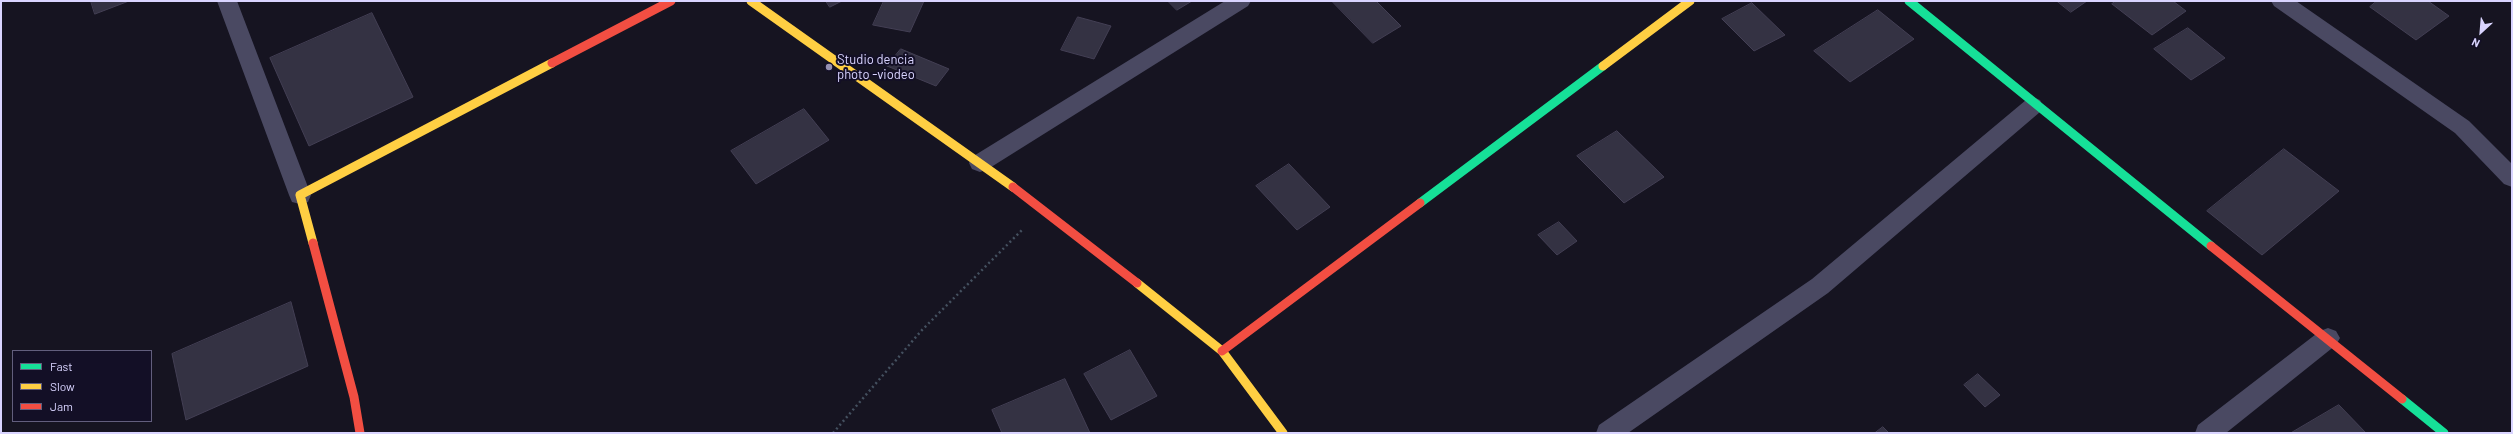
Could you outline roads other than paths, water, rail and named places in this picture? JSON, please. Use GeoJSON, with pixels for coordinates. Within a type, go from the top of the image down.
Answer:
{"type":"FeatureCollection","features":[{"type":"Feature","properties":{"kind":"street"},"geometry":{"type":"LineString","coordinates":[[227,1],[300,195],[354,397],[360,433]]}},
{"type":"Feature","properties":{"kind":"street"},"geometry":{"type":"LineString","coordinates":[[300,195],[671,1]]}},
{"type":"Feature","properties":{"kind":"street"},"geometry":{"type":"LineString","coordinates":[[751,1],[1043,208],[1222,350],[1283,433]]}},
{"type":"Feature","properties":{"kind":"street"},"geometry":{"type":"LineString","coordinates":[[980,163],[1241,1]]}},
{"type":"Feature","properties":{"kind":"street"},"geometry":{"type":"LineString","coordinates":[[1222,350],[1690,1]]}},
{"type":"Feature","properties":{"kind":"street"},"geometry":{"type":"LineString","coordinates":[[1909,1],[2033,106],[2328,338],[2444,433]]}},
{"type":"Feature","properties":{"kind":"street"},"geometry":{"type":"LineString","coordinates":[[2281,1],[2462,127],[2512,178]]}},
{"type":"Feature","properties":{"kind":"street"},"geometry":{"type":"LineString","coordinates":[[1608,433],[1820,286],[2033,106]]}},
{"type":"Feature","properties":{"kind":"street"},"geometry":{"type":"LineString","coordinates":[[2207,433],[2328,338]]}},
{"type":"Feature","properties":{"kind":"place","name":"Studio dencia photo -viodeo"},"geometry":{"type":"Point","coordinates":[829,67]}}]}
